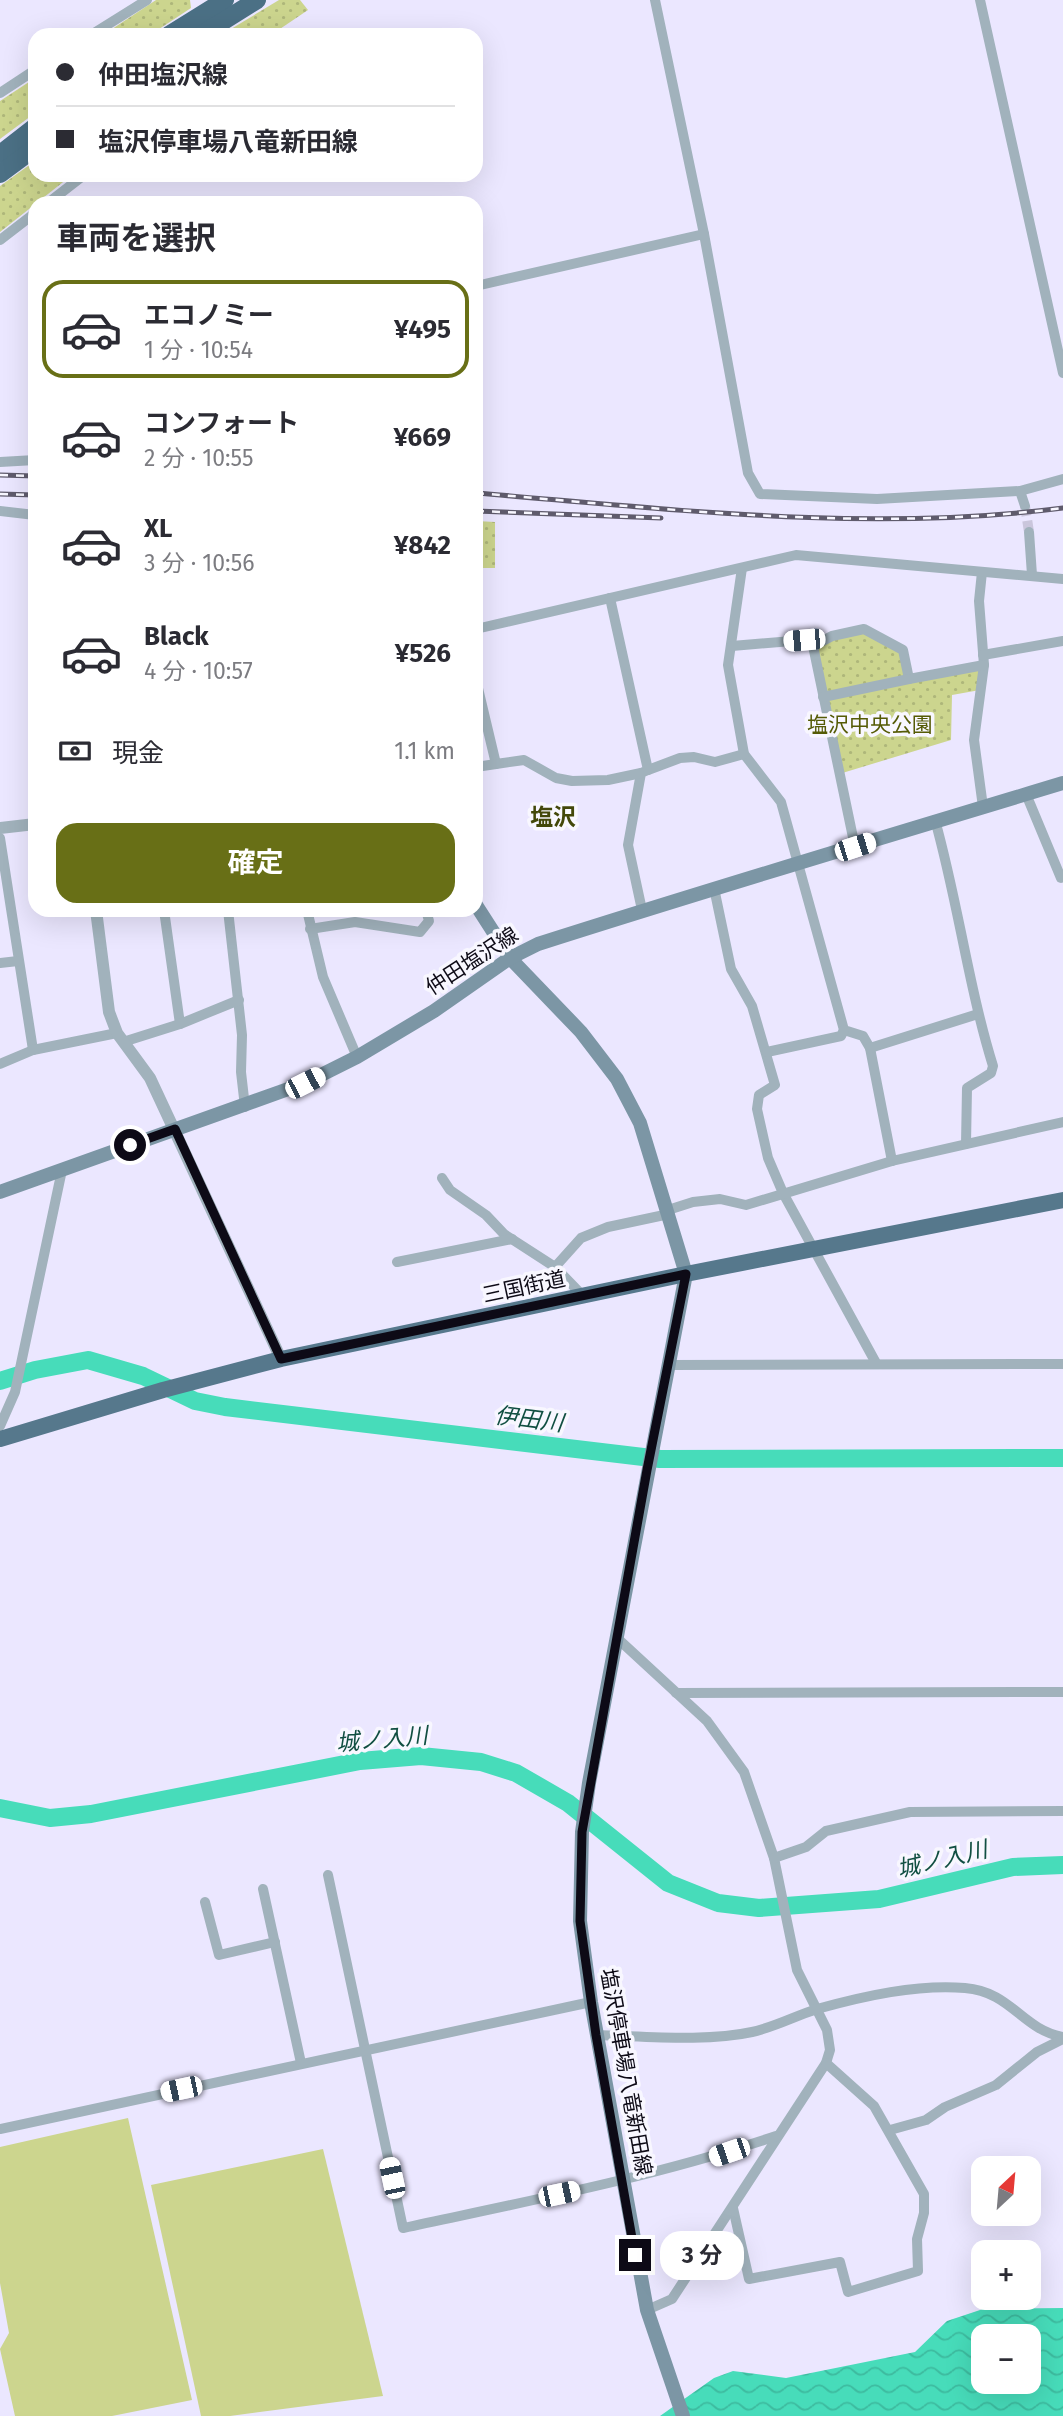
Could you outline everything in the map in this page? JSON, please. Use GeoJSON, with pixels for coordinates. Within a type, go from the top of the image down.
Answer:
{"type":"FeatureCollection","features":[{"type":"Feature","properties":{"kind":"highway"},"geometry":{"type":"LineString","coordinates":[[180,28],[226,0]]}},
{"type":"Feature","properties":{"kind":"highway"},"geometry":{"type":"LineString","coordinates":[[212,28],[257,0]]}},
{"type":"Feature","properties":{"kind":"highway"},"geometry":{"type":"LineString","coordinates":[[0,153],[28,132]]}},
{"type":"Feature","properties":{"kind":"highway"},"geometry":{"type":"LineString","coordinates":[[0,174],[28,153]]}},
{"type":"Feature","properties":{"kind":"highway","name":"三国街道"},"geometry":{"type":"LineString","coordinates":[[0,1439],[205,1378],[281,1359],[686,1274],[815,1251],[1063,1200]]}},
{"type":"Feature","properties":{"kind":"main road","name":"仲田塩沢線"},"geometry":{"type":"LineString","coordinates":[[0,1192],[175,1129],[245,1107],[305,1083],[357,1057],[434,1012],[510,958],[538,944],[796,862],[855,847],[1063,783]]}},
{"type":"Feature","properties":{"kind":"main road"},"geometry":{"type":"LineString","coordinates":[[483,916],[510,958],[581,1032],[617,1079],[640,1123],[686,1274],[617,1638]]}},
{"type":"Feature","properties":{"kind":"main road","name":"塩沢停車場八竜新田線"},"geometry":{"type":"LineString","coordinates":[[617,1638],[582,1832],[580,1921],[596,2035],[647,2310],[683,2416]]}},
{"type":"Feature","properties":{"kind":"street"},"geometry":{"type":"LineString","coordinates":[[102,28],[147,0]]}},
{"type":"Feature","properties":{"kind":"street"},"geometry":{"type":"LineString","coordinates":[[655,0],[704,234],[748,473],[760,494],[877,499],[1020,491],[1063,479]]}},
{"type":"Feature","properties":{"kind":"street"},"geometry":{"type":"LineString","coordinates":[[980,0],[1063,373]]}},
{"type":"Feature","properties":{"kind":"street"},"geometry":{"type":"LineString","coordinates":[[0,93],[28,75]]}},
{"type":"Feature","properties":{"kind":"street"},"geometry":{"type":"LineString","coordinates":[[57,196],[74,182]]}},
{"type":"Feature","properties":{"kind":"street"},"geometry":{"type":"LineString","coordinates":[[0,240],[28,218]]}},
{"type":"Feature","properties":{"kind":"street"},"geometry":{"type":"LineString","coordinates":[[483,284],[704,234]]}},
{"type":"Feature","properties":{"kind":"street"},"geometry":{"type":"LineString","coordinates":[[0,461],[28,460]]}},
{"type":"Feature","properties":{"kind":"street"},"geometry":{"type":"LineString","coordinates":[[1020,491],[1025,506]]}},
{"type":"Feature","properties":{"kind":"street"},"geometry":{"type":"LineString","coordinates":[[0,511],[28,514]]}},
{"type":"Feature","properties":{"kind":"street"},"geometry":{"type":"LineString","coordinates":[[1029,532],[1032,575]]}},
{"type":"Feature","properties":{"kind":"street"},"geometry":{"type":"LineString","coordinates":[[483,627],[796,555],[1063,579]]}},
{"type":"Feature","properties":{"kind":"street"},"geometry":{"type":"LineString","coordinates":[[742,568],[728,665],[744,754],[781,802],[844,1030],[841,1036],[767,1052]]}},
{"type":"Feature","properties":{"kind":"street"},"geometry":{"type":"LineString","coordinates":[[982,572],[979,601],[983,660],[974,740],[983,807]]}},
{"type":"Feature","properties":{"kind":"street"},"geometry":{"type":"LineString","coordinates":[[610,598],[645,771],[628,845],[642,911]]}},
{"type":"Feature","properties":{"kind":"street"},"geometry":{"type":"LineString","coordinates":[[813,646],[832,636],[864,629],[903,650],[909,679]]}},
{"type":"Feature","properties":{"kind":"street"},"geometry":{"type":"LineString","coordinates":[[732,646],[804,640],[813,646],[855,847]]}},
{"type":"Feature","properties":{"kind":"street"},"geometry":{"type":"LineString","coordinates":[[823,697],[1063,641]]}},
{"type":"Feature","properties":{"kind":"street"},"geometry":{"type":"LineString","coordinates":[[483,709],[496,764]]}},
{"type":"Feature","properties":{"kind":"street"},"geometry":{"type":"LineString","coordinates":[[483,766],[524,760],[556,778],[572,781],[608,780],[645,771],[680,758],[715,762],[744,754]]}},
{"type":"Feature","properties":{"kind":"street"},"geometry":{"type":"LineString","coordinates":[[1026,794],[1061,878]]}},
{"type":"Feature","properties":{"kind":"street"},"geometry":{"type":"LineString","coordinates":[[936,820],[957,906],[964,957],[993,1066],[991,1073],[967,1088],[966,1144]]}},
{"type":"Feature","properties":{"kind":"street"},"geometry":{"type":"LineString","coordinates":[[0,828],[28,825]]}},
{"type":"Feature","properties":{"kind":"street"},"geometry":{"type":"LineString","coordinates":[[0,838],[33,1050]]}},
{"type":"Feature","properties":{"kind":"street"},"geometry":{"type":"LineString","coordinates":[[715,888],[731,969],[752,1006],[775,1085],[759,1095],[757,1109],[768,1158],[783,1193],[876,1363]]}},
{"type":"Feature","properties":{"kind":"street"},"geometry":{"type":"LineString","coordinates":[[97,917],[109,1012],[120,1037],[150,1078],[281,1359]]}},
{"type":"Feature","properties":{"kind":"street"},"geometry":{"type":"LineString","coordinates":[[165,917],[180,1024]]}},
{"type":"Feature","properties":{"kind":"street"},"geometry":{"type":"LineString","coordinates":[[229,917],[239,1000],[245,1107]]}},
{"type":"Feature","properties":{"kind":"street"},"geometry":{"type":"LineString","coordinates":[[308,917],[323,977],[357,1057]]}},
{"type":"Feature","properties":{"kind":"street"},"geometry":{"type":"LineString","coordinates":[[310,929],[355,922],[420,932],[429,921],[428,917]]}},
{"type":"Feature","properties":{"kind":"street"},"geometry":{"type":"LineString","coordinates":[[0,963],[18,961]]}},
{"type":"Feature","properties":{"kind":"street"},"geometry":{"type":"LineString","coordinates":[[0,1064],[33,1050],[120,1037],[180,1024],[239,1000]]}},
{"type":"Feature","properties":{"kind":"street"},"geometry":{"type":"LineString","coordinates":[[870,1048],[978,1014]]}},
{"type":"Feature","properties":{"kind":"street"},"geometry":{"type":"LineString","coordinates":[[844,1030],[863,1036],[870,1048],[892,1161]]}},
{"type":"Feature","properties":{"kind":"street"},"geometry":{"type":"LineString","coordinates":[[555,1267],[581,1238],[608,1227],[669,1212],[693,1202],[720,1199],[746,1205],[892,1161],[1063,1122]]}},
{"type":"Feature","properties":{"kind":"street"},"geometry":{"type":"LineString","coordinates":[[0,1426],[15,1392],[62,1170]]}},
{"type":"Feature","properties":{"kind":"street"},"geometry":{"type":"LineString","coordinates":[[442,1178],[454,1194],[486,1214],[512,1238],[555,1267],[583,1296]]}},
{"type":"Feature","properties":{"kind":"street"},"geometry":{"type":"LineString","coordinates":[[397,1262],[512,1238]]}},
{"type":"Feature","properties":{"kind":"street"},"geometry":{"type":"LineString","coordinates":[[670,1365],[1063,1364]]}},
{"type":"Feature","properties":{"kind":"street"},"geometry":{"type":"LineString","coordinates":[[0,1401],[15,1392]]}},
{"type":"Feature","properties":{"kind":"street"},"geometry":{"type":"LineString","coordinates":[[617,1638],[707,1721],[744,1772],[774,1858],[801,1980],[827,2030],[830,2050],[826,2063],[672,2299],[647,2310]]}},
{"type":"Feature","properties":{"kind":"street"},"geometry":{"type":"LineString","coordinates":[[676,1693],[1063,1692]]}},
{"type":"Feature","properties":{"kind":"street"},"geometry":{"type":"LineString","coordinates":[[774,1858],[806,1847],[826,1831],[910,1812],[1063,1811]]}},
{"type":"Feature","properties":{"kind":"street"},"geometry":{"type":"LineString","coordinates":[[328,1875],[403,2228],[624,2180],[705,2160],[776,2136]]}},
{"type":"Feature","properties":{"kind":"street"},"geometry":{"type":"LineString","coordinates":[[263,1889],[301,2063]]}},
{"type":"Feature","properties":{"kind":"street"},"geometry":{"type":"LineString","coordinates":[[205,1902],[219,1955],[275,1942]]}},
{"type":"Feature","properties":{"kind":"street"},"geometry":{"type":"LineString","coordinates":[[596,2035],[750,2033],[816,2010],[918,1988],[964,1988],[989,1991],[1036,2027],[1063,2038]]}},
{"type":"Feature","properties":{"kind":"street"},"geometry":{"type":"LineString","coordinates":[[0,2129],[591,2002]]}},
{"type":"Feature","properties":{"kind":"street"},"geometry":{"type":"LineString","coordinates":[[890,2130],[926,2120],[945,2107],[996,2085],[1037,2052],[1063,2038]]}},
{"type":"Feature","properties":{"kind":"street"},"geometry":{"type":"LineString","coordinates":[[733,2208],[749,2279],[841,2262],[848,2292],[918,2271],[917,2239],[924,2213],[924,2194],[874,2106],[826,2063]]}},
{"type":"Feature","properties":{"kind":"green space"},"geometry":{"type":"Polygon","coordinates":[[[156,0],[190,0],[191,8],[161,28],[114,28],[156,0]]]}},
{"type":"Feature","properties":{"kind":"green space"},"geometry":{"type":"Polygon","coordinates":[[[279,0],[300,0],[308,10],[281,28],[233,28],[279,0]]]}},
{"type":"Feature","properties":{"kind":"green space"},"geometry":{"type":"Polygon","coordinates":[[[28,83],[28,118],[0,139],[0,101],[28,83]]]}},
{"type":"Feature","properties":{"kind":"green space"},"geometry":{"type":"Polygon","coordinates":[[[28,166],[28,182],[63,182],[45,196],[28,196],[28,210],[0,232],[0,186],[28,166]]]}},
{"type":"Feature","properties":{"kind":"green space"},"geometry":{"type":"Polygon","coordinates":[[[483,521],[495,522],[495,568],[483,568],[483,521]]]}},
{"type":"Feature","properties":{"kind":"green space","name":"塩沢中央公園"},"geometry":{"type":"Polygon","coordinates":[[[864,629],[903,650],[909,679],[984,665],[980,690],[952,695],[951,740],[839,774],[813,646],[864,629]]]}},
{"type":"Feature","properties":{"kind":"green space"},"geometry":{"type":"Polygon","coordinates":[[[128,2118],[192,2400],[112,2416],[15,2416],[0,2349],[9,2333],[0,2283],[0,2147],[128,2118]]]}},
{"type":"Feature","properties":{"kind":"green space"},"geometry":{"type":"Polygon","coordinates":[[[323,2149],[383,2396],[230,2416],[201,2416],[151,2185],[323,2149]]]}},
{"type":"Feature","properties":{"kind":"water"},"geometry":{"type":"Polygon","coordinates":[[[1063,2308],[1063,2416],[660,2416],[714,2378],[733,2371],[786,2378],[915,2352],[947,2321],[980,2310],[1063,2308]]]}},
{"type":"Feature","properties":{"kind":"waterway","name":"伊田川"},"geometry":{"type":"LineString","coordinates":[[0,1381],[35,1370],[88,1360],[143,1376],[195,1401],[225,1407],[660,1459],[1063,1458]]}},
{"type":"Feature","properties":{"kind":"waterway","name":"城ノ入川"},"geometry":{"type":"LineString","coordinates":[[0,1808],[50,1818],[91,1814],[360,1761],[421,1756],[481,1762],[516,1773],[568,1803],[668,1883],[718,1903],[759,1908],[879,1899],[1013,1867],[1063,1865]]}},
{"type":"Feature","properties":{"kind":"tunnel"},"geometry":{"type":"LineString","coordinates":[[1025,506],[1029,532]]}},
{"type":"Feature","properties":{"kind":"railway"},"geometry":{"type":"LineString","coordinates":[[0,475],[28,476]]}},
{"type":"Feature","properties":{"kind":"railway"},"geometry":{"type":"LineString","coordinates":[[0,494],[28,495]]}},
{"type":"Feature","properties":{"kind":"railway"},"geometry":{"type":"LineString","coordinates":[[483,494],[769,516],[843,518],[990,515],[1063,508]]}},
{"type":"Feature","properties":{"kind":"railway"},"geometry":{"type":"LineString","coordinates":[[483,511],[661,518]]}},
{"type":"Feature","properties":{"kind":"district","name":"塩沢"},"geometry":{"type":"Point","coordinates":[553,817]}},
{"type":"Feature","properties":{"kind":"route"},"geometry":{"type":"LineString","coordinates":[[130,1145],[175,1129],[281,1359],[686,1274],[647,1470],[582,1832],[580,1921],[596,2035],[624,2180],[635,2255]]}}]}
